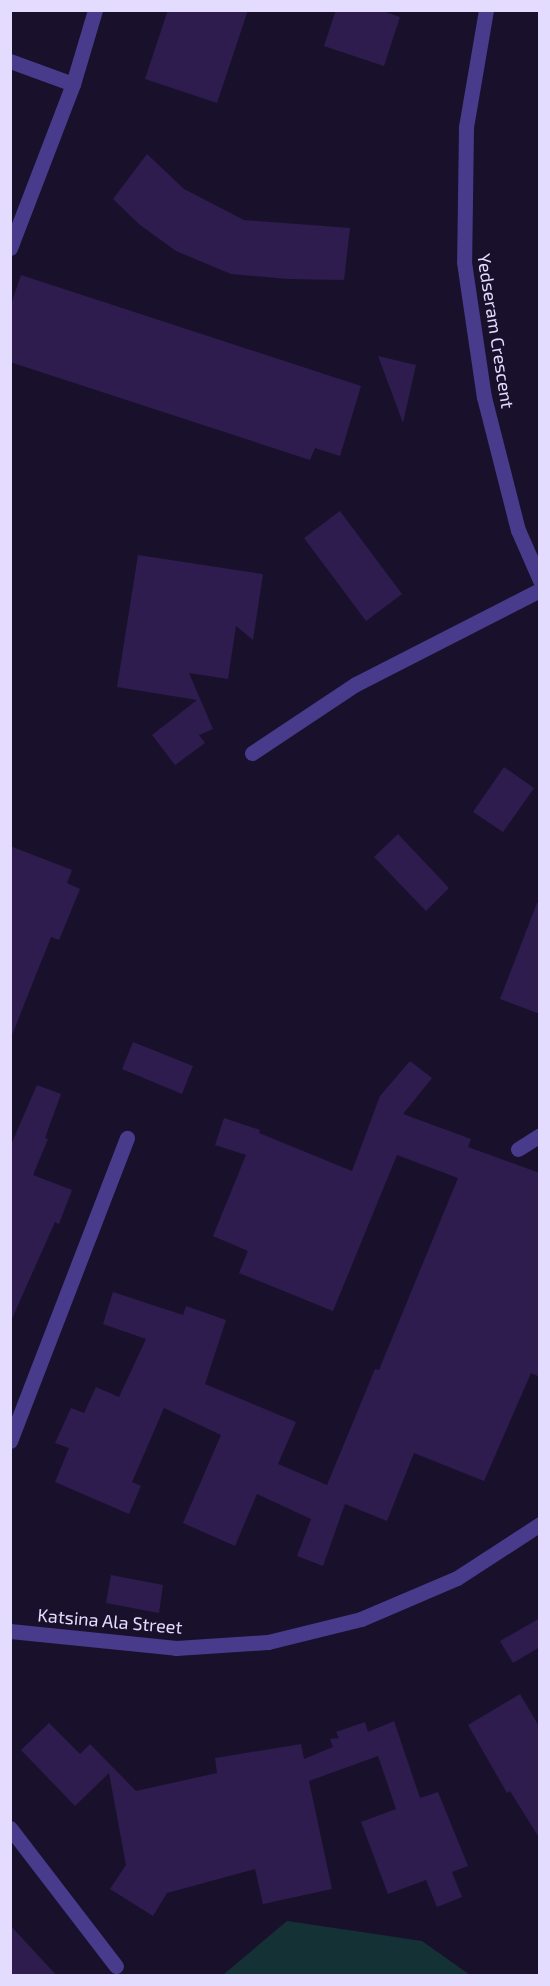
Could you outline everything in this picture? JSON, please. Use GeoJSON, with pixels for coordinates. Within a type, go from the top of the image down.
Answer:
{"type":"FeatureCollection","features":[{"type":"Feature","properties":{"kind":"street"},"geometry":{"type":"LineString","coordinates":[[10,248],[73,84],[96,10]]}},
{"type":"Feature","properties":{"kind":"street","name":"Yedseram Crescent"},"geometry":{"type":"LineString","coordinates":[[486,10],[466,127],[464,262],[484,397],[518,530],[540,580]]}},
{"type":"Feature","properties":{"kind":"street"},"geometry":{"type":"LineString","coordinates":[[10,61],[73,84]]}},
{"type":"Feature","properties":{"kind":"street"},"geometry":{"type":"LineString","coordinates":[[252,753],[356,684],[540,590]]}},
{"type":"Feature","properties":{"kind":"street"},"geometry":{"type":"LineString","coordinates":[[518,1149],[540,1135]]}},
{"type":"Feature","properties":{"kind":"street"},"geometry":{"type":"LineString","coordinates":[[10,1441],[127,1138]]}},
{"type":"Feature","properties":{"kind":"street","name":"Katsina Ala Street"},"geometry":{"type":"LineString","coordinates":[[10,1631],[176,1648],[268,1642],[361,1619],[447,1583],[540,1524]]}},
{"type":"Feature","properties":{"kind":"street"},"geometry":{"type":"LineString","coordinates":[[10,1828],[116,1966]]}},
{"type":"Feature","properties":{"kind":"green space"},"geometry":{"type":"Polygon","coordinates":[[[287,1921],[422,1941],[470,1975],[223,1975],[287,1921]]]}},
{"type":"Feature","properties":{"kind":"building"},"geometry":{"type":"Polygon","coordinates":[[[168,10],[248,10],[217,103],[145,79],[168,10]]]}},
{"type":"Feature","properties":{"kind":"building"},"geometry":{"type":"Polygon","coordinates":[[[336,10],[380,10],[400,17],[384,66],[324,46],[336,10]]]}},
{"type":"Feature","properties":{"kind":"building"},"geometry":{"type":"Polygon","coordinates":[[[147,154],[184,189],[244,220],[350,228],[344,280],[288,279],[231,274],[176,251],[140,225],[113,199],[147,154]]]}},
{"type":"Feature","properties":{"kind":"building"},"geometry":{"type":"Polygon","coordinates":[[[21,275],[361,386],[340,456],[315,448],[310,460],[10,362],[10,307],[21,275]]]}},
{"type":"Feature","properties":{"kind":"building"},"geometry":{"type":"Polygon","coordinates":[[[378,356],[416,365],[403,423],[378,356]]]}},
{"type":"Feature","properties":{"kind":"building"},"geometry":{"type":"Polygon","coordinates":[[[340,511],[402,594],[366,621],[304,538],[340,511]]]}},
{"type":"Feature","properties":{"kind":"building"},"geometry":{"type":"Polygon","coordinates":[[[138,555],[263,574],[253,640],[236,626],[228,679],[189,673],[213,729],[199,735],[205,743],[175,765],[152,735],[197,700],[117,687],[138,555]]]}},
{"type":"Feature","properties":{"kind":"building"},"geometry":{"type":"Polygon","coordinates":[[[504,767],[534,788],[503,832],[473,812],[504,767]]]}},
{"type":"Feature","properties":{"kind":"building"},"geometry":{"type":"Polygon","coordinates":[[[398,834],[449,888],[426,911],[374,857],[398,834]]]}},
{"type":"Feature","properties":{"kind":"building"},"geometry":{"type":"Polygon","coordinates":[[[10,846],[72,870],[67,883],[80,889],[59,940],[51,937],[12,1035],[10,846]]]}},
{"type":"Feature","properties":{"kind":"building"},"geometry":{"type":"Polygon","coordinates":[[[537,903],[540,903],[540,1014],[500,999],[537,903]]]}},
{"type":"Feature","properties":{"kind":"building"},"geometry":{"type":"Polygon","coordinates":[[[133,1042],[193,1066],[182,1094],[122,1069],[133,1042]]]}},
{"type":"Feature","properties":{"kind":"building"},"geometry":{"type":"Polygon","coordinates":[[[410,1061],[432,1078],[403,1114],[471,1139],[468,1147],[540,1173],[540,1377],[531,1373],[484,1481],[414,1453],[387,1521],[345,1504],[323,1566],[297,1556],[311,1519],[257,1494],[235,1546],[183,1523],[221,1435],[164,1408],[132,1482],[141,1486],[129,1514],[55,1482],[69,1448],[55,1443],[71,1408],[84,1413],[96,1387],[119,1397],[146,1339],[103,1324],[113,1292],[183,1315],[186,1306],[226,1320],[205,1384],[296,1422],[278,1464],[327,1485],[375,1369],[379,1370],[458,1178],[397,1155],[333,1311],[239,1273],[248,1251],[213,1236],[246,1155],[215,1145],[224,1118],[260,1130],[259,1133],[352,1171],[380,1096],[410,1061]]]}},
{"type":"Feature","properties":{"kind":"building"},"geometry":{"type":"Polygon","coordinates":[[[37,1085],[61,1094],[45,1138],[48,1139],[33,1175],[72,1190],[59,1224],[55,1222],[10,1323],[10,1147],[37,1085]]]}},
{"type":"Feature","properties":{"kind":"building"},"geometry":{"type":"Polygon","coordinates":[[[111,1575],[163,1585],[159,1613],[106,1603],[111,1575]]]}},
{"type":"Feature","properties":{"kind":"building"},"geometry":{"type":"Polygon","coordinates":[[[540,1618],[540,1647],[513,1663],[500,1641],[540,1618]]]}},
{"type":"Feature","properties":{"kind":"building"},"geometry":{"type":"Polygon","coordinates":[[[520,1694],[540,1728],[540,1839],[510,1791],[507,1793],[468,1725],[520,1694]]]}},
{"type":"Feature","properties":{"kind":"building"},"geometry":{"type":"Polygon","coordinates":[[[394,1721],[420,1798],[438,1792],[468,1866],[452,1872],[462,1897],[437,1907],[426,1880],[388,1894],[361,1822],[396,1809],[378,1756],[309,1781],[332,1889],[263,1904],[255,1869],[167,1893],[153,1916],[110,1889],[126,1865],[109,1773],[75,1806],[21,1750],[49,1723],[80,1754],[90,1744],[136,1791],[217,1773],[215,1758],[301,1744],[304,1759],[333,1747],[330,1739],[339,1738],[336,1732],[365,1722],[368,1732],[394,1721]]]}},
{"type":"Feature","properties":{"kind":"building"},"geometry":{"type":"Polygon","coordinates":[[[10,1925],[57,1976],[10,1976],[10,1925]]]}}]}
